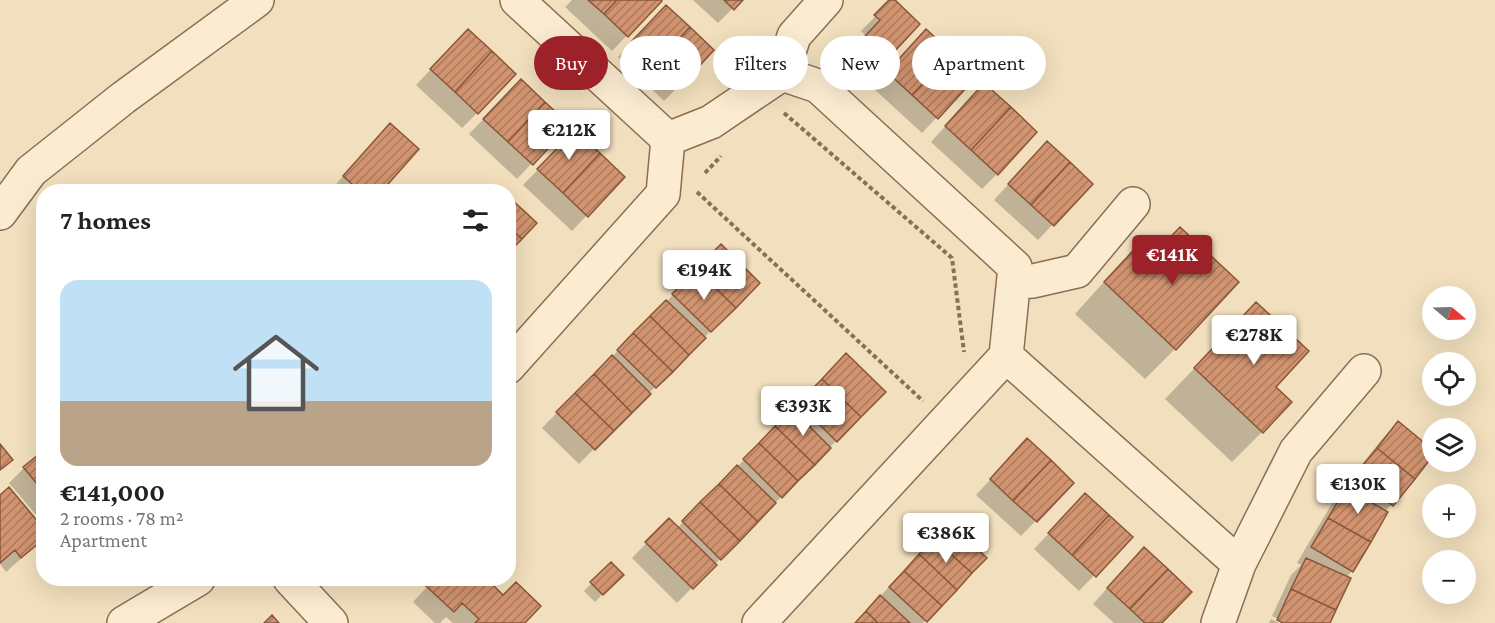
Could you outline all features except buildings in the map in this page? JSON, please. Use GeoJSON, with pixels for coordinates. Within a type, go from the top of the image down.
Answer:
{"type":"FeatureCollection","features":[{"type":"Feature","properties":{"kind":"street"},"geometry":{"type":"LineString","coordinates":[[0,213],[31,171],[123,98],[257,0]]}},
{"type":"Feature","properties":{"kind":"street"},"geometry":{"type":"LineString","coordinates":[[517,0],[667,153]]}},
{"type":"Feature","properties":{"kind":"street"},"geometry":{"type":"LineString","coordinates":[[794,36],[826,0]]}},
{"type":"Feature","properties":{"kind":"street"},"geometry":{"type":"LineString","coordinates":[[759,623],[1006,356],[1014,282],[1015,267],[818,86],[808,83]]}},
{"type":"Feature","properties":{"kind":"street"},"geometry":{"type":"LineString","coordinates":[[516,358],[663,194],[667,153],[758,90]]}},
{"type":"Feature","properties":{"kind":"street"},"geometry":{"type":"LineString","coordinates":[[1014,282],[1077,271],[1133,204]]}},
{"type":"Feature","properties":{"kind":"street"},"geometry":{"type":"LineString","coordinates":[[1006,356],[1239,564]]}},
{"type":"Feature","properties":{"kind":"street"},"geometry":{"type":"LineString","coordinates":[[1218,623],[1239,564],[1296,451],[1365,371]]}},
{"type":"Feature","properties":{"kind":"street"},"geometry":{"type":"LineString","coordinates":[[124,623],[186,586]]}},
{"type":"Feature","properties":{"kind":"street"},"geometry":{"type":"LineString","coordinates":[[297,586],[332,623]]}},
{"type":"Feature","properties":{"kind":"path"},"geometry":{"type":"LineString","coordinates":[[780,109],[951,258],[965,361]]}},
{"type":"Feature","properties":{"kind":"path"},"geometry":{"type":"LineString","coordinates":[[699,181],[727,149]]}},
{"type":"Feature","properties":{"kind":"path"},"geometry":{"type":"LineString","coordinates":[[667,153],[705,173]]}},
{"type":"Feature","properties":{"kind":"path"},"geometry":{"type":"LineString","coordinates":[[692,188],[945,422]]}}]}
